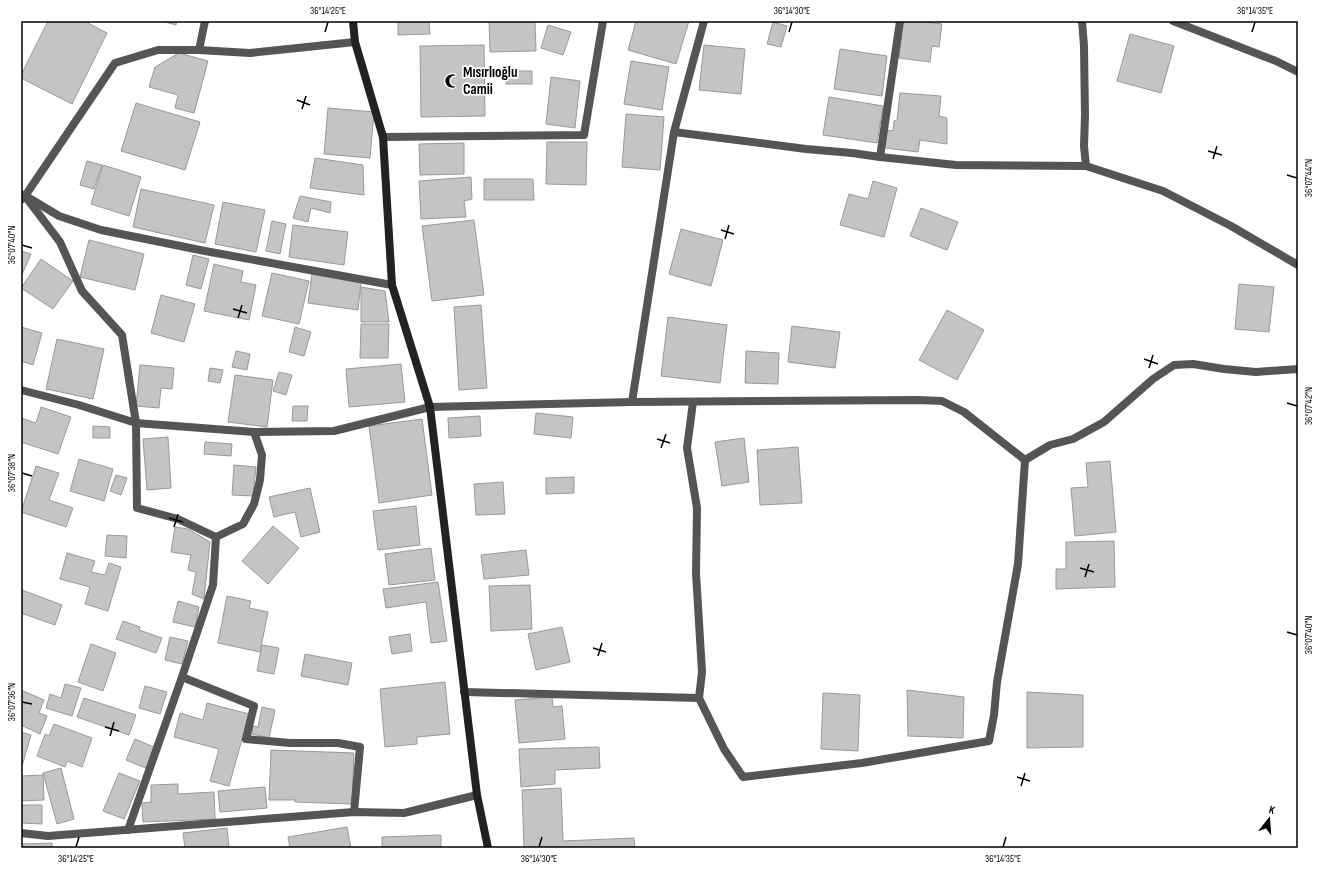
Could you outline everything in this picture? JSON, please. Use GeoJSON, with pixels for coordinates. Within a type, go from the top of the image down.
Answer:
{"type":"FeatureCollection","features":[{"type":"Feature","properties":{"kind":"street"},"geometry":{"type":"LineString","coordinates":[[199,50],[204,21]]}},
{"type":"Feature","properties":{"kind":"street"},"geometry":{"type":"LineString","coordinates":[[353,21],[355,42],[383,138],[392,285],[430,407],[477,795],[488,848]]}},
{"type":"Feature","properties":{"kind":"street"},"geometry":{"type":"LineString","coordinates":[[383,138],[584,135],[603,21]]}},
{"type":"Feature","properties":{"kind":"street"},"geometry":{"type":"LineString","coordinates":[[632,402],[674,132],[704,21]]}},
{"type":"Feature","properties":{"kind":"street"},"geometry":{"type":"LineString","coordinates":[[880,157],[900,21]]}},
{"type":"Feature","properties":{"kind":"street"},"geometry":{"type":"LineString","coordinates":[[1082,21],[1084,46],[1084,146],[1086,166]]}},
{"type":"Feature","properties":{"kind":"street"},"geometry":{"type":"LineString","coordinates":[[1172,21],[1276,61],[1298,72]]}},
{"type":"Feature","properties":{"kind":"street"},"geometry":{"type":"LineString","coordinates":[[22,197],[115,63],[158,50],[199,50],[250,53],[355,42]]}},
{"type":"Feature","properties":{"kind":"street"},"geometry":{"type":"LineString","coordinates":[[674,132],[806,149],[956,165],[1086,166],[1163,191],[1231,226],[1298,265]]}},
{"type":"Feature","properties":{"kind":"street"},"geometry":{"type":"LineString","coordinates":[[22,197],[59,216],[101,230],[213,253],[392,285]]}},
{"type":"Feature","properties":{"kind":"street"},"geometry":{"type":"LineString","coordinates":[[22,197],[60,242],[82,291],[122,336],[136,423],[138,508],[178,519],[216,537]]}},
{"type":"Feature","properties":{"kind":"street"},"geometry":{"type":"LineString","coordinates":[[1025,460],[1050,445],[1072,439],[1104,422],[1153,379],[1174,365],[1193,364],[1256,372],[1298,369]]}},
{"type":"Feature","properties":{"kind":"street"},"geometry":{"type":"LineString","coordinates":[[21,390],[79,405],[136,423],[254,432],[334,431],[430,407],[632,402],[942,401],[964,412],[1025,460]]}},
{"type":"Feature","properties":{"kind":"street"},"geometry":{"type":"LineString","coordinates":[[693,402],[687,448],[697,508],[696,573],[702,672],[699,698],[724,749],[742,777],[862,763],[988,741],[994,715],[997,682],[1018,564],[1025,460]]}},
{"type":"Feature","properties":{"kind":"street"},"geometry":{"type":"LineString","coordinates":[[216,537],[243,524],[254,504],[260,480],[262,455],[254,432]]}},
{"type":"Feature","properties":{"kind":"street"},"geometry":{"type":"LineString","coordinates":[[128,830],[213,585],[216,537]]}},
{"type":"Feature","properties":{"kind":"street"},"geometry":{"type":"LineString","coordinates":[[182,677],[254,706],[246,739],[290,743],[338,743],[360,747],[354,812]]}},
{"type":"Feature","properties":{"kind":"street"},"geometry":{"type":"LineString","coordinates":[[464,692],[699,698]]}},
{"type":"Feature","properties":{"kind":"street"},"geometry":{"type":"LineString","coordinates":[[21,834],[48,836],[354,812],[404,813],[477,795]]}},
{"type":"Feature","properties":{"kind":"building"},"geometry":{"type":"Polygon","coordinates":[[[48,21],[84,21],[107,33],[72,104],[21,78],[21,75],[48,21]]]}},
{"type":"Feature","properties":{"kind":"building"},"geometry":{"type":"Polygon","coordinates":[[[162,21],[177,21],[176,25],[162,21]]]}},
{"type":"Feature","properties":{"kind":"building"},"geometry":{"type":"Polygon","coordinates":[[[398,21],[429,21],[430,34],[398,35],[398,21]]]}},
{"type":"Feature","properties":{"kind":"building"},"geometry":{"type":"Polygon","coordinates":[[[489,21],[535,21],[536,51],[490,52],[489,21]]]}},
{"type":"Feature","properties":{"kind":"building"},"geometry":{"type":"Polygon","coordinates":[[[636,21],[689,21],[676,64],[628,50],[636,21]]]}},
{"type":"Feature","properties":{"kind":"building"},"geometry":{"type":"Polygon","coordinates":[[[903,21],[942,24],[939,47],[932,46],[930,62],[899,58],[903,21]]]}},
{"type":"Feature","properties":{"kind":"building"},"geometry":{"type":"Polygon","coordinates":[[[773,22],[787,26],[781,47],[767,44],[773,22]]]}},
{"type":"Feature","properties":{"kind":"building"},"geometry":{"type":"Polygon","coordinates":[[[548,25],[571,32],[563,55],[541,48],[548,25]]]}},
{"type":"Feature","properties":{"kind":"building"},"geometry":{"type":"Polygon","coordinates":[[[1130,34],[1174,46],[1161,93],[1117,81],[1130,34]]]}},
{"type":"Feature","properties":{"kind":"building","name":"Mısırlıoğlu Camii"},"geometry":{"type":"Polygon","coordinates":[[[484,45],[485,116],[421,117],[420,46],[484,45]]]}},
{"type":"Feature","properties":{"kind":"building"},"geometry":{"type":"Polygon","coordinates":[[[704,45],[745,49],[741,94],[699,90],[704,45]]]}},
{"type":"Feature","properties":{"kind":"building"},"geometry":{"type":"Polygon","coordinates":[[[840,49],[887,56],[882,96],[834,89],[840,49]]]}},
{"type":"Feature","properties":{"kind":"building"},"geometry":{"type":"Polygon","coordinates":[[[179,53],[208,61],[194,113],[175,108],[178,95],[149,87],[155,67],[179,53]]]}},
{"type":"Feature","properties":{"kind":"building"},"geometry":{"type":"Polygon","coordinates":[[[631,61],[669,67],[662,110],[624,104],[631,61]]]}},
{"type":"Feature","properties":{"kind":"building"},"geometry":{"type":"Polygon","coordinates":[[[506,71],[532,71],[532,84],[506,84],[506,71]]]}},
{"type":"Feature","properties":{"kind":"building"},"geometry":{"type":"Polygon","coordinates":[[[551,77],[580,81],[575,128],[546,124],[551,77]]]}},
{"type":"Feature","properties":{"kind":"building"},"geometry":{"type":"Polygon","coordinates":[[[900,93],[941,96],[939,116],[947,118],[947,144],[920,140],[918,152],[885,148],[887,130],[893,131],[894,121],[897,120],[900,93]]]}},
{"type":"Feature","properties":{"kind":"building"},"geometry":{"type":"Polygon","coordinates":[[[829,97],[883,106],[877,143],[823,135],[829,97]]]}},
{"type":"Feature","properties":{"kind":"building"},"geometry":{"type":"Polygon","coordinates":[[[136,103],[200,122],[185,170],[121,151],[136,103]]]}},
{"type":"Feature","properties":{"kind":"building"},"geometry":{"type":"Polygon","coordinates":[[[328,108],[374,112],[370,158],[324,154],[328,108]]]}},
{"type":"Feature","properties":{"kind":"building"},"geometry":{"type":"Polygon","coordinates":[[[626,114],[664,117],[660,170],[622,167],[626,114]]]}},
{"type":"Feature","properties":{"kind":"building"},"geometry":{"type":"Polygon","coordinates":[[[547,142],[587,142],[586,185],[546,184],[547,142]]]}},
{"type":"Feature","properties":{"kind":"building"},"geometry":{"type":"Polygon","coordinates":[[[464,143],[464,174],[420,175],[419,144],[464,143]]]}},
{"type":"Feature","properties":{"kind":"building"},"geometry":{"type":"Polygon","coordinates":[[[315,158],[363,165],[364,195],[310,188],[315,158]]]}},
{"type":"Feature","properties":{"kind":"building"},"geometry":{"type":"Polygon","coordinates":[[[87,161],[102,165],[94,189],[80,185],[87,161]]]}},
{"type":"Feature","properties":{"kind":"building"},"geometry":{"type":"Polygon","coordinates":[[[103,165],[141,177],[129,216],[91,204],[103,165]]]}},
{"type":"Feature","properties":{"kind":"building"},"geometry":{"type":"Polygon","coordinates":[[[471,177],[472,199],[464,201],[466,217],[421,219],[419,181],[471,177]]]}},
{"type":"Feature","properties":{"kind":"building"},"geometry":{"type":"Polygon","coordinates":[[[484,179],[533,179],[534,200],[484,200],[484,179]]]}},
{"type":"Feature","properties":{"kind":"building"},"geometry":{"type":"Polygon","coordinates":[[[873,181],[897,188],[884,237],[840,225],[849,194],[868,199],[873,181]]]}},
{"type":"Feature","properties":{"kind":"building"},"geometry":{"type":"Polygon","coordinates":[[[141,189],[214,205],[205,243],[133,227],[141,189]]]}},
{"type":"Feature","properties":{"kind":"building"},"geometry":{"type":"Polygon","coordinates":[[[300,196],[331,202],[330,213],[311,208],[308,222],[293,218],[300,196]]]}},
{"type":"Feature","properties":{"kind":"building"},"geometry":{"type":"Polygon","coordinates":[[[223,202],[265,210],[256,252],[215,244],[223,202]]]}},
{"type":"Feature","properties":{"kind":"building"},"geometry":{"type":"Polygon","coordinates":[[[921,208],[958,222],[947,250],[910,236],[921,208]]]}},
{"type":"Feature","properties":{"kind":"building"},"geometry":{"type":"Polygon","coordinates":[[[474,220],[484,295],[432,301],[422,226],[474,220]]]}},
{"type":"Feature","properties":{"kind":"building"},"geometry":{"type":"Polygon","coordinates":[[[272,221],[286,224],[280,254],[266,251],[272,221]]]}},
{"type":"Feature","properties":{"kind":"building"},"geometry":{"type":"Polygon","coordinates":[[[293,225],[348,232],[344,265],[289,257],[293,225]]]}},
{"type":"Feature","properties":{"kind":"building"},"geometry":{"type":"Polygon","coordinates":[[[681,229],[723,240],[711,286],[669,274],[681,229]]]}},
{"type":"Feature","properties":{"kind":"building"},"geometry":{"type":"Polygon","coordinates":[[[89,240],[144,254],[135,290],[80,277],[89,240]]]}},
{"type":"Feature","properties":{"kind":"building"},"geometry":{"type":"Polygon","coordinates":[[[21,251],[31,254],[21,277],[21,251]]]}},
{"type":"Feature","properties":{"kind":"building"},"geometry":{"type":"Polygon","coordinates":[[[193,255],[209,259],[201,289],[186,285],[193,255]]]}},
{"type":"Feature","properties":{"kind":"building"},"geometry":{"type":"Polygon","coordinates":[[[41,259],[73,281],[53,309],[21,288],[41,259]]]}},
{"type":"Feature","properties":{"kind":"building"},"geometry":{"type":"Polygon","coordinates":[[[214,264],[243,271],[241,282],[256,285],[249,320],[204,311],[214,264]]]}},
{"type":"Feature","properties":{"kind":"building"},"geometry":{"type":"Polygon","coordinates":[[[272,273],[309,281],[299,324],[262,316],[272,273]]]}},
{"type":"Feature","properties":{"kind":"building"},"geometry":{"type":"Polygon","coordinates":[[[312,274],[361,282],[358,310],[308,303],[312,274]]]}},
{"type":"Feature","properties":{"kind":"building"},"geometry":{"type":"Polygon","coordinates":[[[1239,284],[1274,287],[1269,332],[1235,329],[1239,284]]]}},
{"type":"Feature","properties":{"kind":"building"},"geometry":{"type":"Polygon","coordinates":[[[361,287],[385,291],[389,322],[361,322],[361,287]]]}},
{"type":"Feature","properties":{"kind":"building"},"geometry":{"type":"Polygon","coordinates":[[[161,295],[195,304],[184,342],[151,333],[161,295]]]}},
{"type":"Feature","properties":{"kind":"building"},"geometry":{"type":"Polygon","coordinates":[[[481,305],[487,388],[459,390],[454,307],[481,305]]]}},
{"type":"Feature","properties":{"kind":"building"},"geometry":{"type":"Polygon","coordinates":[[[947,310],[984,330],[957,380],[919,360],[947,310]]]}},
{"type":"Feature","properties":{"kind":"building"},"geometry":{"type":"Polygon","coordinates":[[[668,317],[727,325],[720,383],[661,376],[668,317]]]}},
{"type":"Feature","properties":{"kind":"building"},"geometry":{"type":"Polygon","coordinates":[[[361,324],[389,324],[388,358],[360,358],[361,324]]]}},
{"type":"Feature","properties":{"kind":"building"},"geometry":{"type":"Polygon","coordinates":[[[792,326],[840,332],[835,368],[788,362],[792,326]]]}},
{"type":"Feature","properties":{"kind":"building"},"geometry":{"type":"Polygon","coordinates":[[[21,327],[42,333],[33,365],[21,361],[21,327]]]}},
{"type":"Feature","properties":{"kind":"building"},"geometry":{"type":"Polygon","coordinates":[[[295,327],[311,332],[304,356],[289,352],[295,327]]]}},
{"type":"Feature","properties":{"kind":"building"},"geometry":{"type":"Polygon","coordinates":[[[57,339],[104,349],[93,399],[46,389],[57,339]]]}},
{"type":"Feature","properties":{"kind":"building"},"geometry":{"type":"Polygon","coordinates":[[[236,351],[250,354],[247,370],[232,367],[236,351]]]}},
{"type":"Feature","properties":{"kind":"building"},"geometry":{"type":"Polygon","coordinates":[[[746,351],[779,353],[778,384],[745,383],[746,351]]]}},
{"type":"Feature","properties":{"kind":"building"},"geometry":{"type":"Polygon","coordinates":[[[401,364],[405,402],[349,407],[346,369],[401,364]]]}},
{"type":"Feature","properties":{"kind":"building"},"geometry":{"type":"Polygon","coordinates":[[[140,365],[174,368],[172,389],[161,388],[159,408],[136,406],[140,365]]]}},
{"type":"Feature","properties":{"kind":"building"},"geometry":{"type":"Polygon","coordinates":[[[210,368],[223,370],[220,383],[208,381],[210,368]]]}},
{"type":"Feature","properties":{"kind":"building"},"geometry":{"type":"Polygon","coordinates":[[[279,372],[292,375],[286,395],[273,391],[279,372]]]}},
{"type":"Feature","properties":{"kind":"building"},"geometry":{"type":"Polygon","coordinates":[[[235,375],[273,380],[267,427],[228,422],[235,375]]]}},
{"type":"Feature","properties":{"kind":"building"},"geometry":{"type":"Polygon","coordinates":[[[293,406],[308,406],[307,421],[292,421],[293,406]]]}},
{"type":"Feature","properties":{"kind":"building"},"geometry":{"type":"Polygon","coordinates":[[[41,407],[71,417],[58,454],[21,442],[21,418],[36,423],[41,407]]]}},
{"type":"Feature","properties":{"kind":"building"},"geometry":{"type":"Polygon","coordinates":[[[536,413],[573,417],[571,438],[534,434],[536,413]]]}},
{"type":"Feature","properties":{"kind":"building"},"geometry":{"type":"Polygon","coordinates":[[[480,416],[481,436],[449,438],[448,418],[480,416]]]}},
{"type":"Feature","properties":{"kind":"building"},"geometry":{"type":"Polygon","coordinates":[[[422,419],[432,495],[379,503],[369,426],[422,419]]]}},
{"type":"Feature","properties":{"kind":"building"},"geometry":{"type":"Polygon","coordinates":[[[93,426],[110,427],[110,438],[93,438],[93,426]]]}},
{"type":"Feature","properties":{"kind":"building"},"geometry":{"type":"Polygon","coordinates":[[[168,437],[171,488],[147,490],[143,439],[168,437]]]}},
{"type":"Feature","properties":{"kind":"building"},"geometry":{"type":"Polygon","coordinates":[[[744,438],[749,482],[722,486],[715,442],[744,438]]]}},
{"type":"Feature","properties":{"kind":"building"},"geometry":{"type":"Polygon","coordinates":[[[205,442],[232,444],[231,456],[204,454],[205,442]]]}},
{"type":"Feature","properties":{"kind":"building"},"geometry":{"type":"Polygon","coordinates":[[[798,447],[802,503],[760,505],[757,450],[798,447]]]}},
{"type":"Feature","properties":{"kind":"building"},"geometry":{"type":"Polygon","coordinates":[[[79,459],[113,469],[104,501],[70,491],[79,459]]]}},
{"type":"Feature","properties":{"kind":"building"},"geometry":{"type":"Polygon","coordinates":[[[1110,461],[1116,532],[1075,536],[1071,488],[1088,487],[1086,463],[1110,461]]]}},
{"type":"Feature","properties":{"kind":"building"},"geometry":{"type":"Polygon","coordinates":[[[234,465],[256,467],[253,496],[232,495],[234,465]]]}},
{"type":"Feature","properties":{"kind":"building"},"geometry":{"type":"Polygon","coordinates":[[[36,466],[59,473],[49,500],[73,508],[66,527],[21,512],[36,466]]]}},
{"type":"Feature","properties":{"kind":"building"},"geometry":{"type":"Polygon","coordinates":[[[116,475],[127,478],[121,495],[110,491],[116,475]]]}},
{"type":"Feature","properties":{"kind":"building"},"geometry":{"type":"Polygon","coordinates":[[[574,477],[574,493],[546,494],[546,478],[574,477]]]}},
{"type":"Feature","properties":{"kind":"building"},"geometry":{"type":"Polygon","coordinates":[[[503,482],[505,514],[476,515],[474,484],[503,482]]]}},
{"type":"Feature","properties":{"kind":"building"},"geometry":{"type":"Polygon","coordinates":[[[310,488],[320,532],[301,537],[295,512],[274,517],[269,497],[310,488]]]}},
{"type":"Feature","properties":{"kind":"building"},"geometry":{"type":"Polygon","coordinates":[[[416,506],[420,545],[378,550],[373,511],[416,506]]]}},
{"type":"Feature","properties":{"kind":"building"},"geometry":{"type":"Polygon","coordinates":[[[273,526],[299,548],[268,584],[242,561],[273,526]]]}},
{"type":"Feature","properties":{"kind":"building"},"geometry":{"type":"Polygon","coordinates":[[[175,527],[188,529],[210,542],[204,599],[192,594],[196,572],[188,570],[191,555],[171,552],[175,527]]]}},
{"type":"Feature","properties":{"kind":"building"},"geometry":{"type":"Polygon","coordinates":[[[107,535],[127,536],[126,558],[105,556],[107,535]]]}},
{"type":"Feature","properties":{"kind":"building"},"geometry":{"type":"Polygon","coordinates":[[[1114,541],[1115,587],[1056,589],[1056,569],[1066,569],[1066,542],[1114,541]]]}},
{"type":"Feature","properties":{"kind":"building"},"geometry":{"type":"Polygon","coordinates":[[[431,548],[435,580],[389,585],[385,554],[431,548]]]}},
{"type":"Feature","properties":{"kind":"building"},"geometry":{"type":"Polygon","coordinates":[[[526,550],[529,575],[484,579],[481,555],[526,550]]]}},
{"type":"Feature","properties":{"kind":"building"},"geometry":{"type":"Polygon","coordinates":[[[67,553],[95,561],[91,572],[105,575],[109,563],[121,567],[108,611],[85,604],[90,587],[60,579],[67,553]]]}},
{"type":"Feature","properties":{"kind":"building"},"geometry":{"type":"Polygon","coordinates":[[[438,582],[447,641],[431,643],[426,602],[386,608],[383,589],[438,582]]]}},
{"type":"Feature","properties":{"kind":"building"},"geometry":{"type":"Polygon","coordinates":[[[530,585],[532,629],[491,631],[489,586],[530,585]]]}},
{"type":"Feature","properties":{"kind":"building"},"geometry":{"type":"Polygon","coordinates":[[[22,590],[62,605],[55,625],[21,613],[22,590]]]}},
{"type":"Feature","properties":{"kind":"building"},"geometry":{"type":"Polygon","coordinates":[[[227,596],[251,601],[249,608],[268,612],[260,652],[218,643],[227,596]]]}},
{"type":"Feature","properties":{"kind":"building"},"geometry":{"type":"Polygon","coordinates":[[[178,601],[199,607],[195,627],[173,622],[178,601]]]}},
{"type":"Feature","properties":{"kind":"building"},"geometry":{"type":"Polygon","coordinates":[[[123,621],[140,627],[139,630],[162,638],[156,653],[116,639],[123,621]]]}},
{"type":"Feature","properties":{"kind":"building"},"geometry":{"type":"Polygon","coordinates":[[[562,627],[570,662],[536,670],[528,634],[562,627]]]}},
{"type":"Feature","properties":{"kind":"building"},"geometry":{"type":"Polygon","coordinates":[[[410,634],[412,651],[392,654],[389,637],[410,634]]]}},
{"type":"Feature","properties":{"kind":"building"},"geometry":{"type":"Polygon","coordinates":[[[170,637],[188,641],[182,664],[165,660],[170,637]]]}},
{"type":"Feature","properties":{"kind":"building"},"geometry":{"type":"Polygon","coordinates":[[[91,644],[116,653],[103,691],[78,682],[91,644]]]}},
{"type":"Feature","properties":{"kind":"building"},"geometry":{"type":"Polygon","coordinates":[[[262,645],[279,648],[274,674],[257,671],[262,645]]]}},
{"type":"Feature","properties":{"kind":"building"},"geometry":{"type":"Polygon","coordinates":[[[305,654],[352,663],[348,685],[301,676],[305,654]]]}},
{"type":"Feature","properties":{"kind":"building"},"geometry":{"type":"Polygon","coordinates":[[[445,682],[450,734],[417,737],[417,744],[385,747],[380,689],[445,682]]]}},
{"type":"Feature","properties":{"kind":"building"},"geometry":{"type":"Polygon","coordinates":[[[65,684],[81,688],[72,716],[46,708],[50,694],[61,698],[65,684]]]}},
{"type":"Feature","properties":{"kind":"building"},"geometry":{"type":"Polygon","coordinates":[[[145,686],[167,692],[160,714],[139,708],[145,686]]]}},
{"type":"Feature","properties":{"kind":"building"},"geometry":{"type":"Polygon","coordinates":[[[21,690],[44,700],[39,713],[47,716],[40,734],[21,725],[21,690]]]}},
{"type":"Feature","properties":{"kind":"building"},"geometry":{"type":"Polygon","coordinates":[[[907,690],[964,697],[963,738],[908,736],[907,690]]]}},
{"type":"Feature","properties":{"kind":"building"},"geometry":{"type":"Polygon","coordinates":[[[1027,692],[1083,695],[1083,747],[1027,748],[1027,692]]]}},
{"type":"Feature","properties":{"kind":"building"},"geometry":{"type":"Polygon","coordinates":[[[823,693],[860,695],[858,751],[821,749],[823,693]]]}},
{"type":"Feature","properties":{"kind":"building"},"geometry":{"type":"Polygon","coordinates":[[[552,697],[553,707],[562,706],[565,739],[519,743],[515,700],[552,697]]]}},
{"type":"Feature","properties":{"kind":"building"},"geometry":{"type":"Polygon","coordinates":[[[84,698],[136,715],[129,735],[77,717],[84,698]]]}},
{"type":"Feature","properties":{"kind":"building"},"geometry":{"type":"Polygon","coordinates":[[[207,703],[249,714],[229,786],[210,781],[219,749],[174,737],[180,713],[203,720],[207,703]]]}},
{"type":"Feature","properties":{"kind":"building"},"geometry":{"type":"Polygon","coordinates":[[[262,707],[275,710],[269,738],[252,734],[253,726],[258,727],[262,707]]]}},
{"type":"Feature","properties":{"kind":"building"},"geometry":{"type":"Polygon","coordinates":[[[54,724],[92,738],[82,767],[67,761],[65,767],[37,756],[45,734],[49,736],[54,724]]]}},
{"type":"Feature","properties":{"kind":"building"},"geometry":{"type":"Polygon","coordinates":[[[21,732],[31,735],[22,766],[21,765],[21,732]]]}},
{"type":"Feature","properties":{"kind":"building"},"geometry":{"type":"Polygon","coordinates":[[[135,739],[156,748],[148,769],[126,760],[135,739]]]}},
{"type":"Feature","properties":{"kind":"building"},"geometry":{"type":"Polygon","coordinates":[[[599,747],[600,768],[555,770],[555,784],[521,787],[519,749],[599,747]]]}},
{"type":"Feature","properties":{"kind":"building"},"geometry":{"type":"Polygon","coordinates":[[[271,750],[354,753],[352,804],[295,802],[295,800],[269,800],[271,750]]]}},
{"type":"Feature","properties":{"kind":"building"},"geometry":{"type":"Polygon","coordinates":[[[61,768],[74,819],[57,824],[43,773],[61,768]]]}},
{"type":"Feature","properties":{"kind":"building"},"geometry":{"type":"Polygon","coordinates":[[[119,773],[140,781],[124,819],[103,811],[119,773]]]}},
{"type":"Feature","properties":{"kind":"building"},"geometry":{"type":"Polygon","coordinates":[[[43,775],[44,800],[21,801],[21,776],[43,775]]]}},
{"type":"Feature","properties":{"kind":"building"},"geometry":{"type":"Polygon","coordinates":[[[178,784],[178,794],[214,792],[215,819],[143,822],[142,803],[151,802],[151,785],[178,784]]]}},
{"type":"Feature","properties":{"kind":"building"},"geometry":{"type":"Polygon","coordinates":[[[265,787],[267,808],[220,812],[218,791],[265,787]]]}},
{"type":"Feature","properties":{"kind":"building"},"geometry":{"type":"Polygon","coordinates":[[[561,788],[563,841],[634,838],[635,848],[524,848],[522,790],[561,788]]]}},
{"type":"Feature","properties":{"kind":"building"},"geometry":{"type":"Polygon","coordinates":[[[21,805],[42,805],[42,824],[21,823],[21,805]]]}},
{"type":"Feature","properties":{"kind":"building"},"geometry":{"type":"Polygon","coordinates":[[[347,827],[351,848],[290,848],[288,837],[347,827]]]}},
{"type":"Feature","properties":{"kind":"building"},"geometry":{"type":"Polygon","coordinates":[[[227,828],[229,848],[185,848],[183,833],[227,828]]]}},
{"type":"Feature","properties":{"kind":"building"},"geometry":{"type":"Polygon","coordinates":[[[441,835],[441,848],[382,848],[382,837],[441,835]]]}},
{"type":"Feature","properties":{"kind":"building"},"geometry":{"type":"Polygon","coordinates":[[[52,843],[52,848],[21,848],[21,844],[52,843]]]}},
{"type":"Feature","properties":{"kind":"place","name":"Mısırlıoğlu Camii"},"geometry":{"type":"Point","coordinates":[452,81]}}]}
